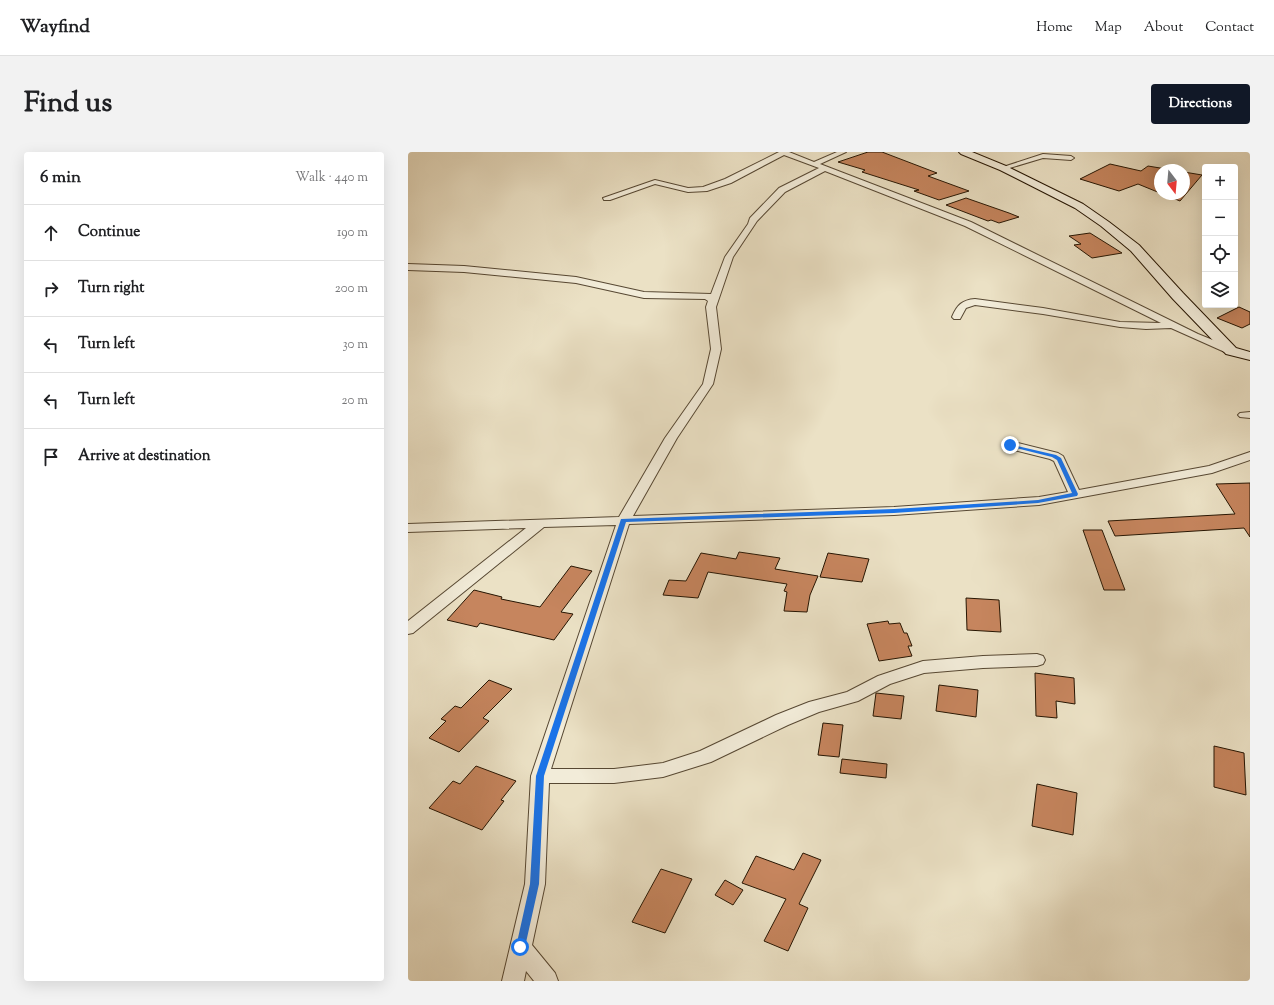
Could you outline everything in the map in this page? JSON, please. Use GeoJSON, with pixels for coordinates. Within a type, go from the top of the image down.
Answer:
{"type":"FeatureCollection","features":[{"type":"Feature","properties":{"kind":"street"},"geometry":{"type":"LineString","coordinates":[[607,198],[654,182],[688,190],[704,189],[728,181],[784,152],[968,224],[1195,336],[1250,356]]}},
{"type":"Feature","properties":{"kind":"street"},"geometry":{"type":"LineString","coordinates":[[815,164],[843,152]]}},
{"type":"Feature","properties":{"kind":"street"},"geometry":{"type":"LineString","coordinates":[[964,152],[1003,168],[1079,206],[1124,239],[1135,248],[1178,296],[1231,350]]}},
{"type":"Feature","properties":{"kind":"street"},"geometry":{"type":"LineString","coordinates":[[1003,168],[1043,156],[1071,158]]}},
{"type":"Feature","properties":{"kind":"street"},"geometry":{"type":"LineString","coordinates":[[513,981],[535,884],[540,776],[624,520],[671,438],[708,384],[716,349],[711,307],[729,257],[752,224],[753,220],[782,190],[825,168]]}},
{"type":"Feature","properties":{"kind":"street"},"geometry":{"type":"LineString","coordinates":[[408,267],[464,269],[576,280],[644,295],[707,296],[713,300]]}},
{"type":"Feature","properties":{"kind":"street"},"geometry":{"type":"LineString","coordinates":[[957,317],[962,305],[967,302],[975,302],[1066,316],[1087,321],[1158,327],[1174,325]]}},
{"type":"Feature","properties":{"kind":"street"},"geometry":{"type":"LineString","coordinates":[[1010,445],[1054,456],[1059,459],[1075,494]]}},
{"type":"Feature","properties":{"kind":"street"},"geometry":{"type":"LineString","coordinates":[[408,528],[894,511],[1038,501],[1212,469],[1250,456]]}},
{"type":"Feature","properties":{"kind":"street"},"geometry":{"type":"LineString","coordinates":[[408,629],[443,602],[471,576],[541,523]]}},
{"type":"Feature","properties":{"kind":"street"},"geometry":{"type":"LineString","coordinates":[[540,776],[614,776],[663,770],[705,758],[782,720],[852,696],[884,680],[923,668],[983,662],[1037,660]]}},
{"type":"Feature","properties":{"kind":"street"},"geometry":{"type":"LineString","coordinates":[[520,947],[548,981]]}},
{"type":"Feature","properties":{"kind":"building"},"geometry":{"type":"Polygon","coordinates":[[[868,152],[882,152],[937,173],[928,176],[969,191],[939,200],[914,191],[919,190],[862,172],[865,170],[838,162],[868,152]]]}},
{"type":"Feature","properties":{"kind":"building"},"geometry":{"type":"Polygon","coordinates":[[[1110,164],[1141,171],[1148,166],[1154,167],[1154,191],[1138,184],[1119,191],[1080,179],[1110,164]]]}},
{"type":"Feature","properties":{"kind":"building"},"geometry":{"type":"Polygon","coordinates":[[[1190,173],[1202,175],[1190,189],[1190,173]]]}},
{"type":"Feature","properties":{"kind":"building"},"geometry":{"type":"Polygon","coordinates":[[[966,198],[1019,217],[999,223],[991,220],[988,221],[946,205],[966,198]]]}},
{"type":"Feature","properties":{"kind":"building"},"geometry":{"type":"Polygon","coordinates":[[[1090,233],[1122,253],[1092,258],[1074,245],[1081,244],[1069,236],[1090,233]]]}},
{"type":"Feature","properties":{"kind":"building"},"geometry":{"type":"Polygon","coordinates":[[[1238,308],[1250,312],[1250,324],[1242,328],[1217,318],[1238,308]]]}},
{"type":"Feature","properties":{"kind":"building"},"geometry":{"type":"Polygon","coordinates":[[[1250,483],[1250,537],[1244,528],[1115,536],[1108,521],[1235,514],[1216,484],[1250,483]]]}},
{"type":"Feature","properties":{"kind":"building"},"geometry":{"type":"Polygon","coordinates":[[[1083,530],[1102,530],[1125,590],[1104,590],[1083,530]]]}},
{"type":"Feature","properties":{"kind":"building"},"geometry":{"type":"Polygon","coordinates":[[[739,552],[780,558],[775,569],[818,576],[810,595],[807,612],[784,611],[787,592],[784,591],[787,584],[708,572],[698,598],[663,595],[669,580],[686,581],[701,553],[736,559],[739,552]]]}},
{"type":"Feature","properties":{"kind":"building"},"geometry":{"type":"Polygon","coordinates":[[[828,553],[869,559],[862,582],[820,577],[828,553]]]}},
{"type":"Feature","properties":{"kind":"building"},"geometry":{"type":"Polygon","coordinates":[[[571,566],[592,571],[561,612],[573,614],[554,640],[480,623],[477,627],[447,620],[474,590],[502,597],[501,599],[540,607],[571,566]]]}},
{"type":"Feature","properties":{"kind":"building"},"geometry":{"type":"Polygon","coordinates":[[[966,598],[999,600],[1001,632],[967,630],[966,598]]]}},
{"type":"Feature","properties":{"kind":"building"},"geometry":{"type":"Polygon","coordinates":[[[888,621],[889,624],[900,623],[904,633],[907,633],[912,646],[908,646],[912,656],[879,661],[867,624],[888,621]]]}},
{"type":"Feature","properties":{"kind":"building"},"geometry":{"type":"Polygon","coordinates":[[[1035,673],[1074,678],[1075,704],[1056,701],[1057,718],[1036,716],[1035,673]]]}},
{"type":"Feature","properties":{"kind":"building"},"geometry":{"type":"Polygon","coordinates":[[[489,680],[512,689],[483,718],[489,721],[459,752],[429,738],[446,721],[441,719],[455,706],[461,708],[489,680]]]}},
{"type":"Feature","properties":{"kind":"building"},"geometry":{"type":"Polygon","coordinates":[[[939,685],[978,690],[976,717],[936,711],[939,685]]]}},
{"type":"Feature","properties":{"kind":"building"},"geometry":{"type":"Polygon","coordinates":[[[876,693],[904,696],[901,719],[873,716],[876,693]]]}},
{"type":"Feature","properties":{"kind":"building"},"geometry":{"type":"Polygon","coordinates":[[[823,723],[843,725],[839,757],[818,755],[823,723]]]}},
{"type":"Feature","properties":{"kind":"building"},"geometry":{"type":"Polygon","coordinates":[[[1214,746],[1244,753],[1246,795],[1214,787],[1214,746]]]}},
{"type":"Feature","properties":{"kind":"building"},"geometry":{"type":"Polygon","coordinates":[[[842,759],[887,764],[886,778],[840,773],[842,759]]]}},
{"type":"Feature","properties":{"kind":"building"},"geometry":{"type":"Polygon","coordinates":[[[476,766],[516,781],[501,800],[504,801],[482,830],[429,808],[453,781],[460,784],[476,766]]]}},
{"type":"Feature","properties":{"kind":"building"},"geometry":{"type":"Polygon","coordinates":[[[1037,784],[1077,793],[1073,835],[1032,826],[1037,784]]]}},
{"type":"Feature","properties":{"kind":"building"},"geometry":{"type":"Polygon","coordinates":[[[803,853],[821,860],[799,904],[808,908],[788,951],[764,941],[786,899],[742,883],[756,856],[794,870],[803,853]]]}},
{"type":"Feature","properties":{"kind":"building"},"geometry":{"type":"Polygon","coordinates":[[[661,869],[692,879],[665,933],[632,922],[661,869]]]}},
{"type":"Feature","properties":{"kind":"building"},"geometry":{"type":"Polygon","coordinates":[[[725,880],[743,890],[733,905],[715,895],[725,880]]]}},
{"type":"Feature","properties":{"kind":"route"},"geometry":{"type":"LineString","coordinates":[[520,947],[535,884],[540,776],[624,520],[894,511],[1038,501],[1075,494],[1059,459],[1054,456],[1010,445]]}}]}
